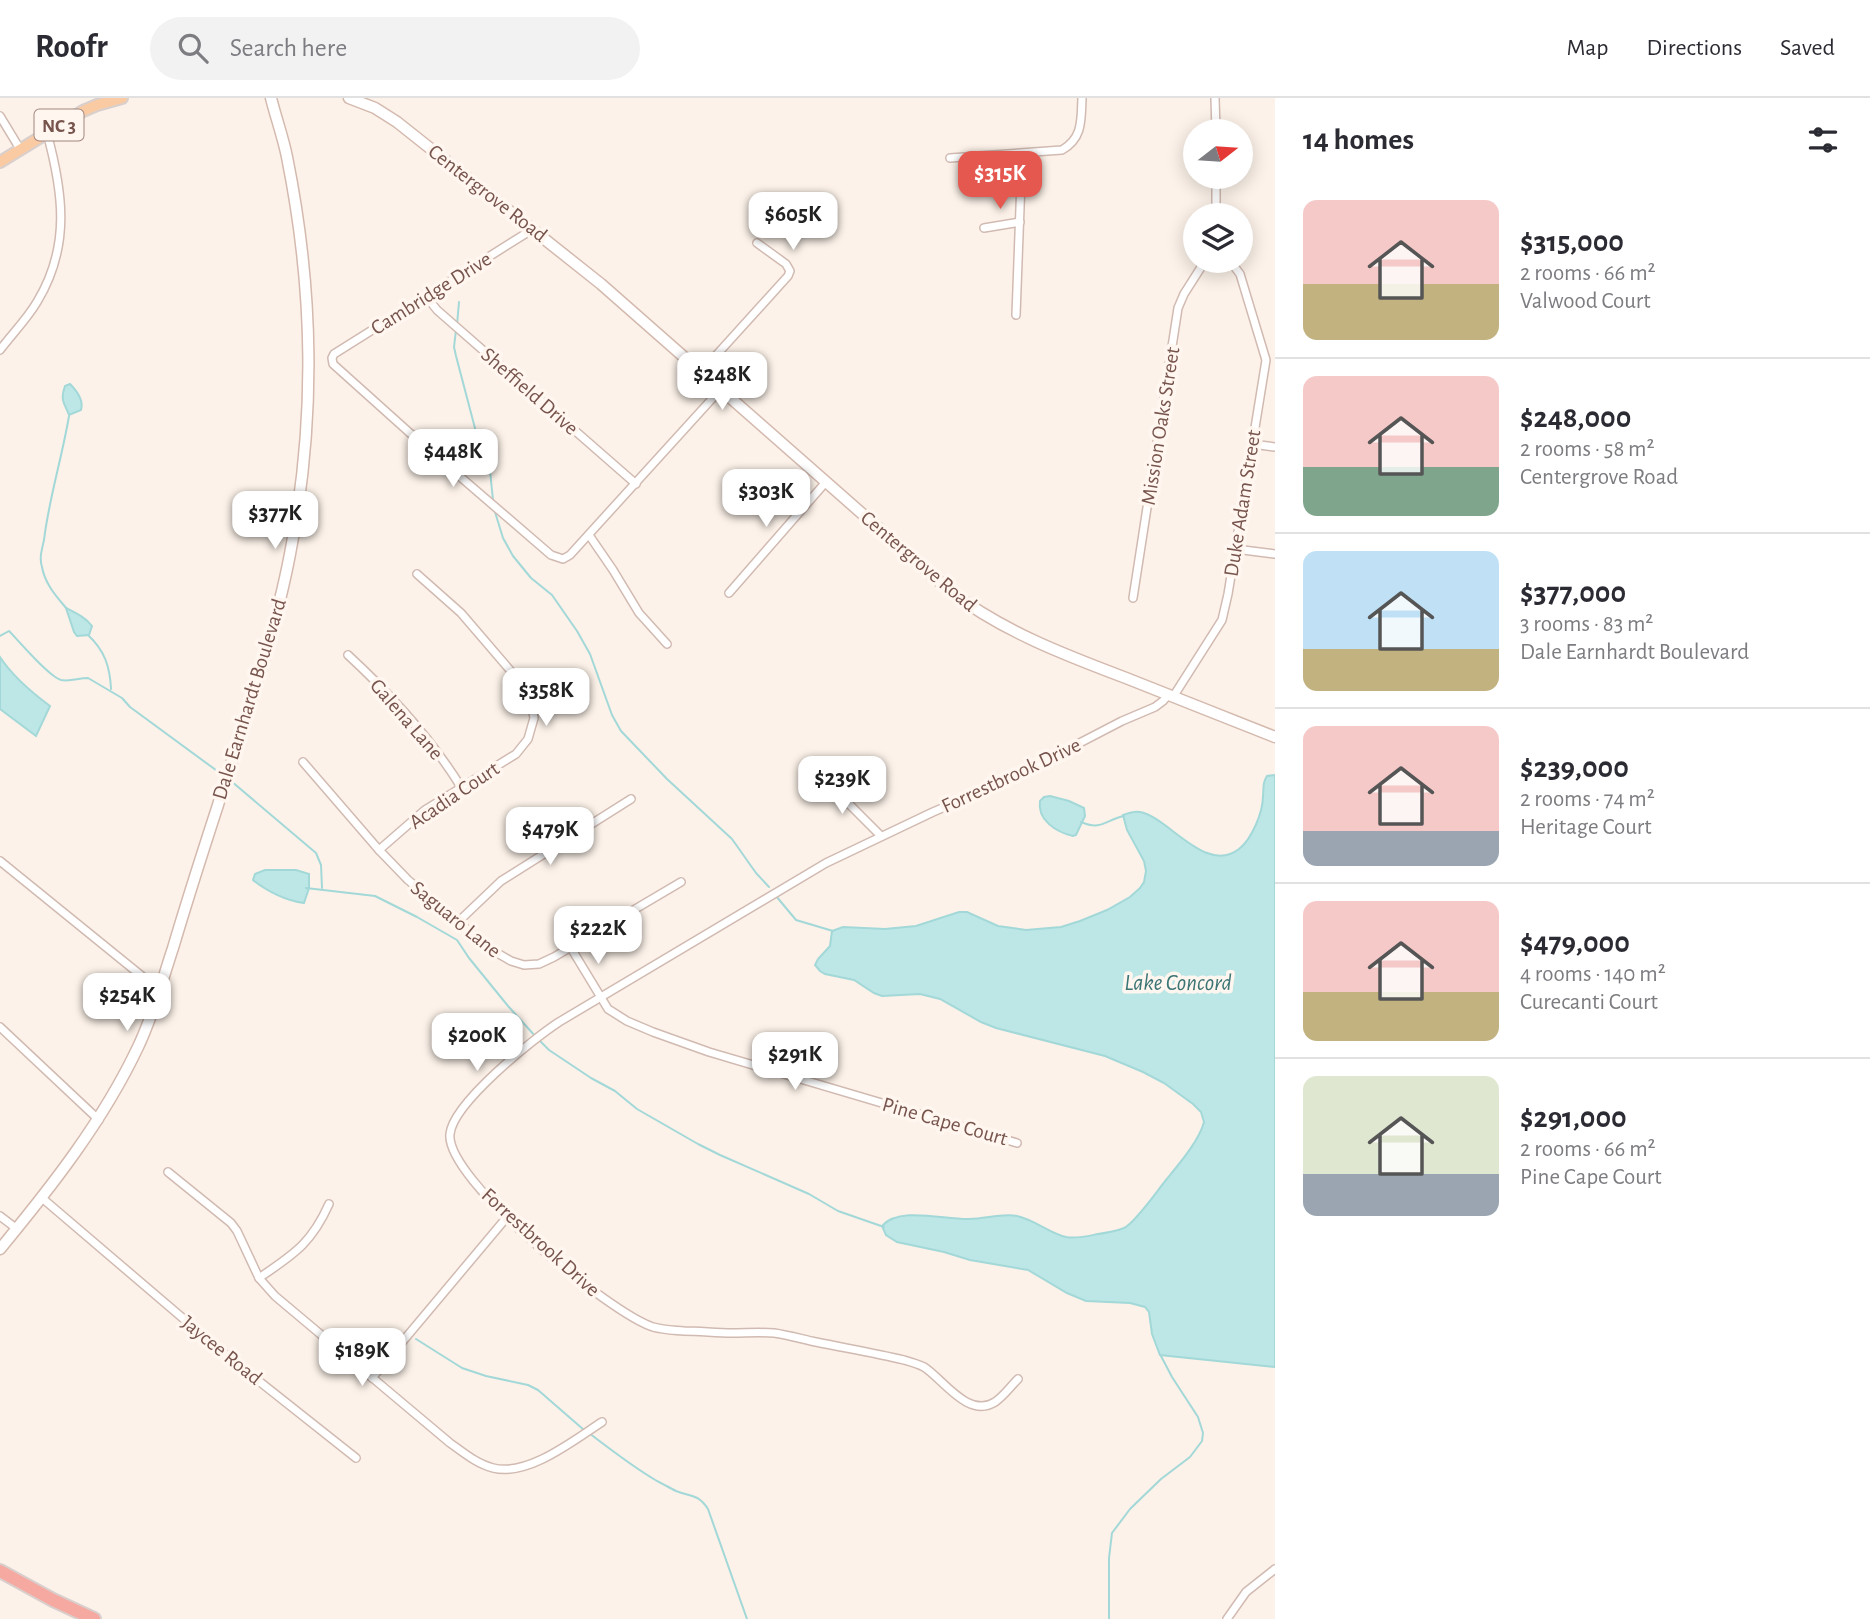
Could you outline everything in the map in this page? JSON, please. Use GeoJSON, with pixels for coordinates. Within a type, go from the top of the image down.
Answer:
{"type":"FeatureCollection","features":[{"type":"Feature","properties":{"kind":"highway"},"geometry":{"type":"LineString","coordinates":[[0,1571],[94,1619]]}},
{"type":"Feature","properties":{"kind":"main road","name":"NC 3"},"geometry":{"type":"LineString","coordinates":[[0,162],[83,111],[117,98]]}},
{"type":"Feature","properties":{"kind":"main road","name":"Dale Earnhardt Boulevard"},"geometry":{"type":"LineString","coordinates":[[0,1249],[42,1198],[99,1120],[139,1045],[159,990],[273,626],[290,557],[301,497],[308,434],[310,364],[307,300],[300,239],[287,156],[271,98]]}},
{"type":"Feature","properties":{"kind":"main road","name":"Centergrove Road"},"geometry":{"type":"LineString","coordinates":[[349,98],[375,108],[397,122],[601,284],[825,483],[971,607],[999,623],[1092,665],[1275,737]]}},
{"type":"Feature","properties":{"kind":"street"},"geometry":{"type":"LineString","coordinates":[[950,158],[1062,150],[1072,144],[1077,135],[1082,98]]}},
{"type":"Feature","properties":{"kind":"street"},"geometry":{"type":"LineString","coordinates":[[1215,98],[1216,119]]}},
{"type":"Feature","properties":{"kind":"street"},"geometry":{"type":"LineString","coordinates":[[0,116],[20,149]]}},
{"type":"Feature","properties":{"kind":"street"},"geometry":{"type":"LineString","coordinates":[[0,350],[36,305],[57,259],[62,227],[61,203],[54,157],[47,133]]}},
{"type":"Feature","properties":{"kind":"street"},"geometry":{"type":"LineString","coordinates":[[1016,315],[1022,154]]}},
{"type":"Feature","properties":{"kind":"street"},"geometry":{"type":"LineString","coordinates":[[984,228],[1020,222]]}},
{"type":"Feature","properties":{"kind":"street","name":"Cambridge Drive"},"geometry":{"type":"LineString","coordinates":[[533,229],[331,358],[337,369],[551,555],[563,559],[589,535]]}},
{"type":"Feature","properties":{"kind":"street"},"geometry":{"type":"LineString","coordinates":[[701,372],[788,276],[790,271],[786,264],[757,243]]}},
{"type":"Feature","properties":{"kind":"street","name":"Mission Oaks Street"},"geometry":{"type":"LineString","coordinates":[[1133,598],[1178,308],[1197,273]]}},
{"type":"Feature","properties":{"kind":"street","name":"Duke Adam Street"},"geometry":{"type":"LineString","coordinates":[[1171,696],[1222,620],[1236,549],[1266,360],[1239,273]]}},
{"type":"Feature","properties":{"kind":"street","name":"Sheffield Drive"},"geometry":{"type":"LineString","coordinates":[[426,296],[437,310],[636,484]]}},
{"type":"Feature","properties":{"kind":"street"},"geometry":{"type":"LineString","coordinates":[[667,644],[639,613],[589,535],[720,390]]}},
{"type":"Feature","properties":{"kind":"street"},"geometry":{"type":"LineString","coordinates":[[1252,444],[1275,447]]}},
{"type":"Feature","properties":{"kind":"street"},"geometry":{"type":"LineString","coordinates":[[729,593],[825,483]]}},
{"type":"Feature","properties":{"kind":"street"},"geometry":{"type":"LineString","coordinates":[[1236,549],[1275,554]]}},
{"type":"Feature","properties":{"kind":"street","name":"Acadia Court"},"geometry":{"type":"LineString","coordinates":[[379,850],[425,810],[516,754],[528,739],[534,718],[530,696],[522,683],[461,613],[416,574]]}},
{"type":"Feature","properties":{"kind":"street","name":"Galena Lane"},"geometry":{"type":"LineString","coordinates":[[348,656],[378,682],[447,764],[461,787]]}},
{"type":"Feature","properties":{"kind":"street","name":"Forrestbrook Drive"},"geometry":{"type":"LineString","coordinates":[[1017,1379],[995,1402],[982,1406],[962,1400],[926,1369],[905,1360],[776,1333],[669,1330],[648,1325],[576,1279],[507,1217],[463,1167],[453,1151],[450,1138],[452,1126],[466,1104],[537,1037],[783,887],[881,836],[1014,777],[1122,721],[1155,707],[1171,696]]}},
{"type":"Feature","properties":{"kind":"street","name":"Saguaro Lane"},"geometry":{"type":"LineString","coordinates":[[303,762],[408,880],[492,950],[511,961],[524,965],[539,964],[571,948],[681,882]]}},
{"type":"Feature","properties":{"kind":"street"},"geometry":{"type":"LineString","coordinates":[[820,778],[881,836]]}},
{"type":"Feature","properties":{"kind":"street"},"geometry":{"type":"LineString","coordinates":[[458,921],[501,881],[631,799]]}},
{"type":"Feature","properties":{"kind":"street"},"geometry":{"type":"LineString","coordinates":[[0,861],[159,990]]}},
{"type":"Feature","properties":{"kind":"street"},"geometry":{"type":"LineString","coordinates":[[571,948],[600,998]]}},
{"type":"Feature","properties":{"kind":"street","name":"Pine Cape Court"},"geometry":{"type":"LineString","coordinates":[[600,998],[607,1009],[616,1015],[679,1042],[1017,1143]]}},
{"type":"Feature","properties":{"kind":"street"},"geometry":{"type":"LineString","coordinates":[[0,1027],[99,1120]]}},
{"type":"Feature","properties":{"kind":"street"},"geometry":{"type":"LineString","coordinates":[[168,1172],[237,1231],[260,1278],[275,1296],[450,1443],[477,1462],[495,1469],[527,1466],[545,1458],[602,1422]]}},
{"type":"Feature","properties":{"kind":"street","name":"Jaycee Road"},"geometry":{"type":"LineString","coordinates":[[42,1198],[226,1355],[356,1458]]}},
{"type":"Feature","properties":{"kind":"street"},"geometry":{"type":"LineString","coordinates":[[260,1278],[300,1250],[318,1226],[329,1204]]}},
{"type":"Feature","properties":{"kind":"street"},"geometry":{"type":"LineString","coordinates":[[0,1216],[17,1229]]}},
{"type":"Feature","properties":{"kind":"street"},"geometry":{"type":"LineString","coordinates":[[372,1378],[507,1217]]}},
{"type":"Feature","properties":{"kind":"street"},"geometry":{"type":"LineString","coordinates":[[1227,1619],[1246,1592],[1275,1569]]}},
{"type":"Feature","properties":{"kind":"water"},"geometry":{"type":"Polygon","coordinates":[[[70,384],[79,396],[82,406],[81,410],[69,415],[63,395],[65,386],[70,384]]]}},
{"type":"Feature","properties":{"kind":"water"},"geometry":{"type":"Polygon","coordinates":[[[66,608],[92,626],[89,635],[77,636],[66,608]]]}},
{"type":"Feature","properties":{"kind":"water"},"geometry":{"type":"Polygon","coordinates":[[[0,657],[23,684],[50,706],[36,736],[0,709],[0,657]]]}},
{"type":"Feature","properties":{"kind":"water","name":"Lake Concord"},"geometry":{"type":"Polygon","coordinates":[[[1275,775],[1275,1367],[1160,1355],[1152,1334],[1149,1312],[1145,1307],[1130,1303],[1086,1301],[1028,1270],[970,1260],[897,1242],[886,1235],[882,1226],[890,1220],[911,1215],[959,1219],[1017,1216],[1070,1238],[1124,1228],[1140,1214],[1182,1160],[1198,1137],[1204,1122],[1201,1112],[1193,1104],[1164,1083],[1105,1056],[996,1028],[940,999],[920,994],[882,996],[854,980],[825,974],[815,965],[830,946],[832,931],[843,927],[885,929],[916,926],[959,912],[967,912],[998,926],[1026,930],[1061,927],[1080,921],[1130,897],[1144,882],[1144,861],[1127,830],[1123,815],[1133,812],[1145,814],[1158,820],[1198,849],[1225,855],[1239,849],[1248,839],[1261,810],[1264,781],[1267,776],[1275,775]]]}},
{"type":"Feature","properties":{"kind":"water"},"geometry":{"type":"Polygon","coordinates":[[[1050,796],[1084,808],[1085,816],[1076,835],[1060,832],[1045,819],[1040,801],[1050,796]]]}},
{"type":"Feature","properties":{"kind":"water"},"geometry":{"type":"Polygon","coordinates":[[[265,870],[296,870],[309,874],[309,888],[304,903],[277,895],[253,880],[255,874],[265,870]]]}},
{"type":"Feature","properties":{"kind":"waterway"},"geometry":{"type":"LineString","coordinates":[[457,325],[459,302]]}},
{"type":"Feature","properties":{"kind":"waterway"},"geometry":{"type":"LineString","coordinates":[[456,330],[454,347],[476,432],[490,471],[493,500]]}},
{"type":"Feature","properties":{"kind":"waterway"},"geometry":{"type":"LineString","coordinates":[[67,609],[48,584],[41,557],[69,416]]}},
{"type":"Feature","properties":{"kind":"waterway"},"geometry":{"type":"LineString","coordinates":[[495,512],[503,538],[513,556],[531,578],[552,595],[577,631],[590,654],[612,715],[621,731],[667,779],[732,839],[769,887]]}},
{"type":"Feature","properties":{"kind":"waterway"},"geometry":{"type":"LineString","coordinates":[[0,636],[9,631],[42,666],[61,680],[88,678],[122,698],[130,707],[224,776]]}},
{"type":"Feature","properties":{"kind":"waterway"},"geometry":{"type":"LineString","coordinates":[[88,635],[106,660],[111,689]]}},
{"type":"Feature","properties":{"kind":"waterway"},"geometry":{"type":"LineString","coordinates":[[231,781],[316,853],[321,865],[322,888]]}},
{"type":"Feature","properties":{"kind":"waterway"},"geometry":{"type":"LineString","coordinates":[[1081,822],[1099,825],[1124,816]]}},
{"type":"Feature","properties":{"kind":"waterway"},"geometry":{"type":"LineString","coordinates":[[306,888],[375,896],[457,940],[508,1006],[536,1037]]}},
{"type":"Feature","properties":{"kind":"waterway"},"geometry":{"type":"LineString","coordinates":[[776,896],[796,920],[833,931]]}},
{"type":"Feature","properties":{"kind":"waterway"},"geometry":{"type":"LineString","coordinates":[[540,1041],[549,1050],[615,1091],[637,1109],[698,1144],[809,1194],[838,1211],[884,1227]]}},
{"type":"Feature","properties":{"kind":"waterway"},"geometry":{"type":"LineString","coordinates":[[416,1339],[462,1368],[538,1390],[584,1430]]}},
{"type":"Feature","properties":{"kind":"waterway"},"geometry":{"type":"LineString","coordinates":[[1109,1619],[1109,1558],[1112,1533],[1130,1509],[1161,1479],[1190,1457],[1202,1441],[1203,1433],[1198,1417],[1161,1356]]}},
{"type":"Feature","properties":{"kind":"waterway"},"geometry":{"type":"LineString","coordinates":[[589,1433],[648,1476],[676,1491],[698,1498],[704,1504],[747,1619]]}}]}
